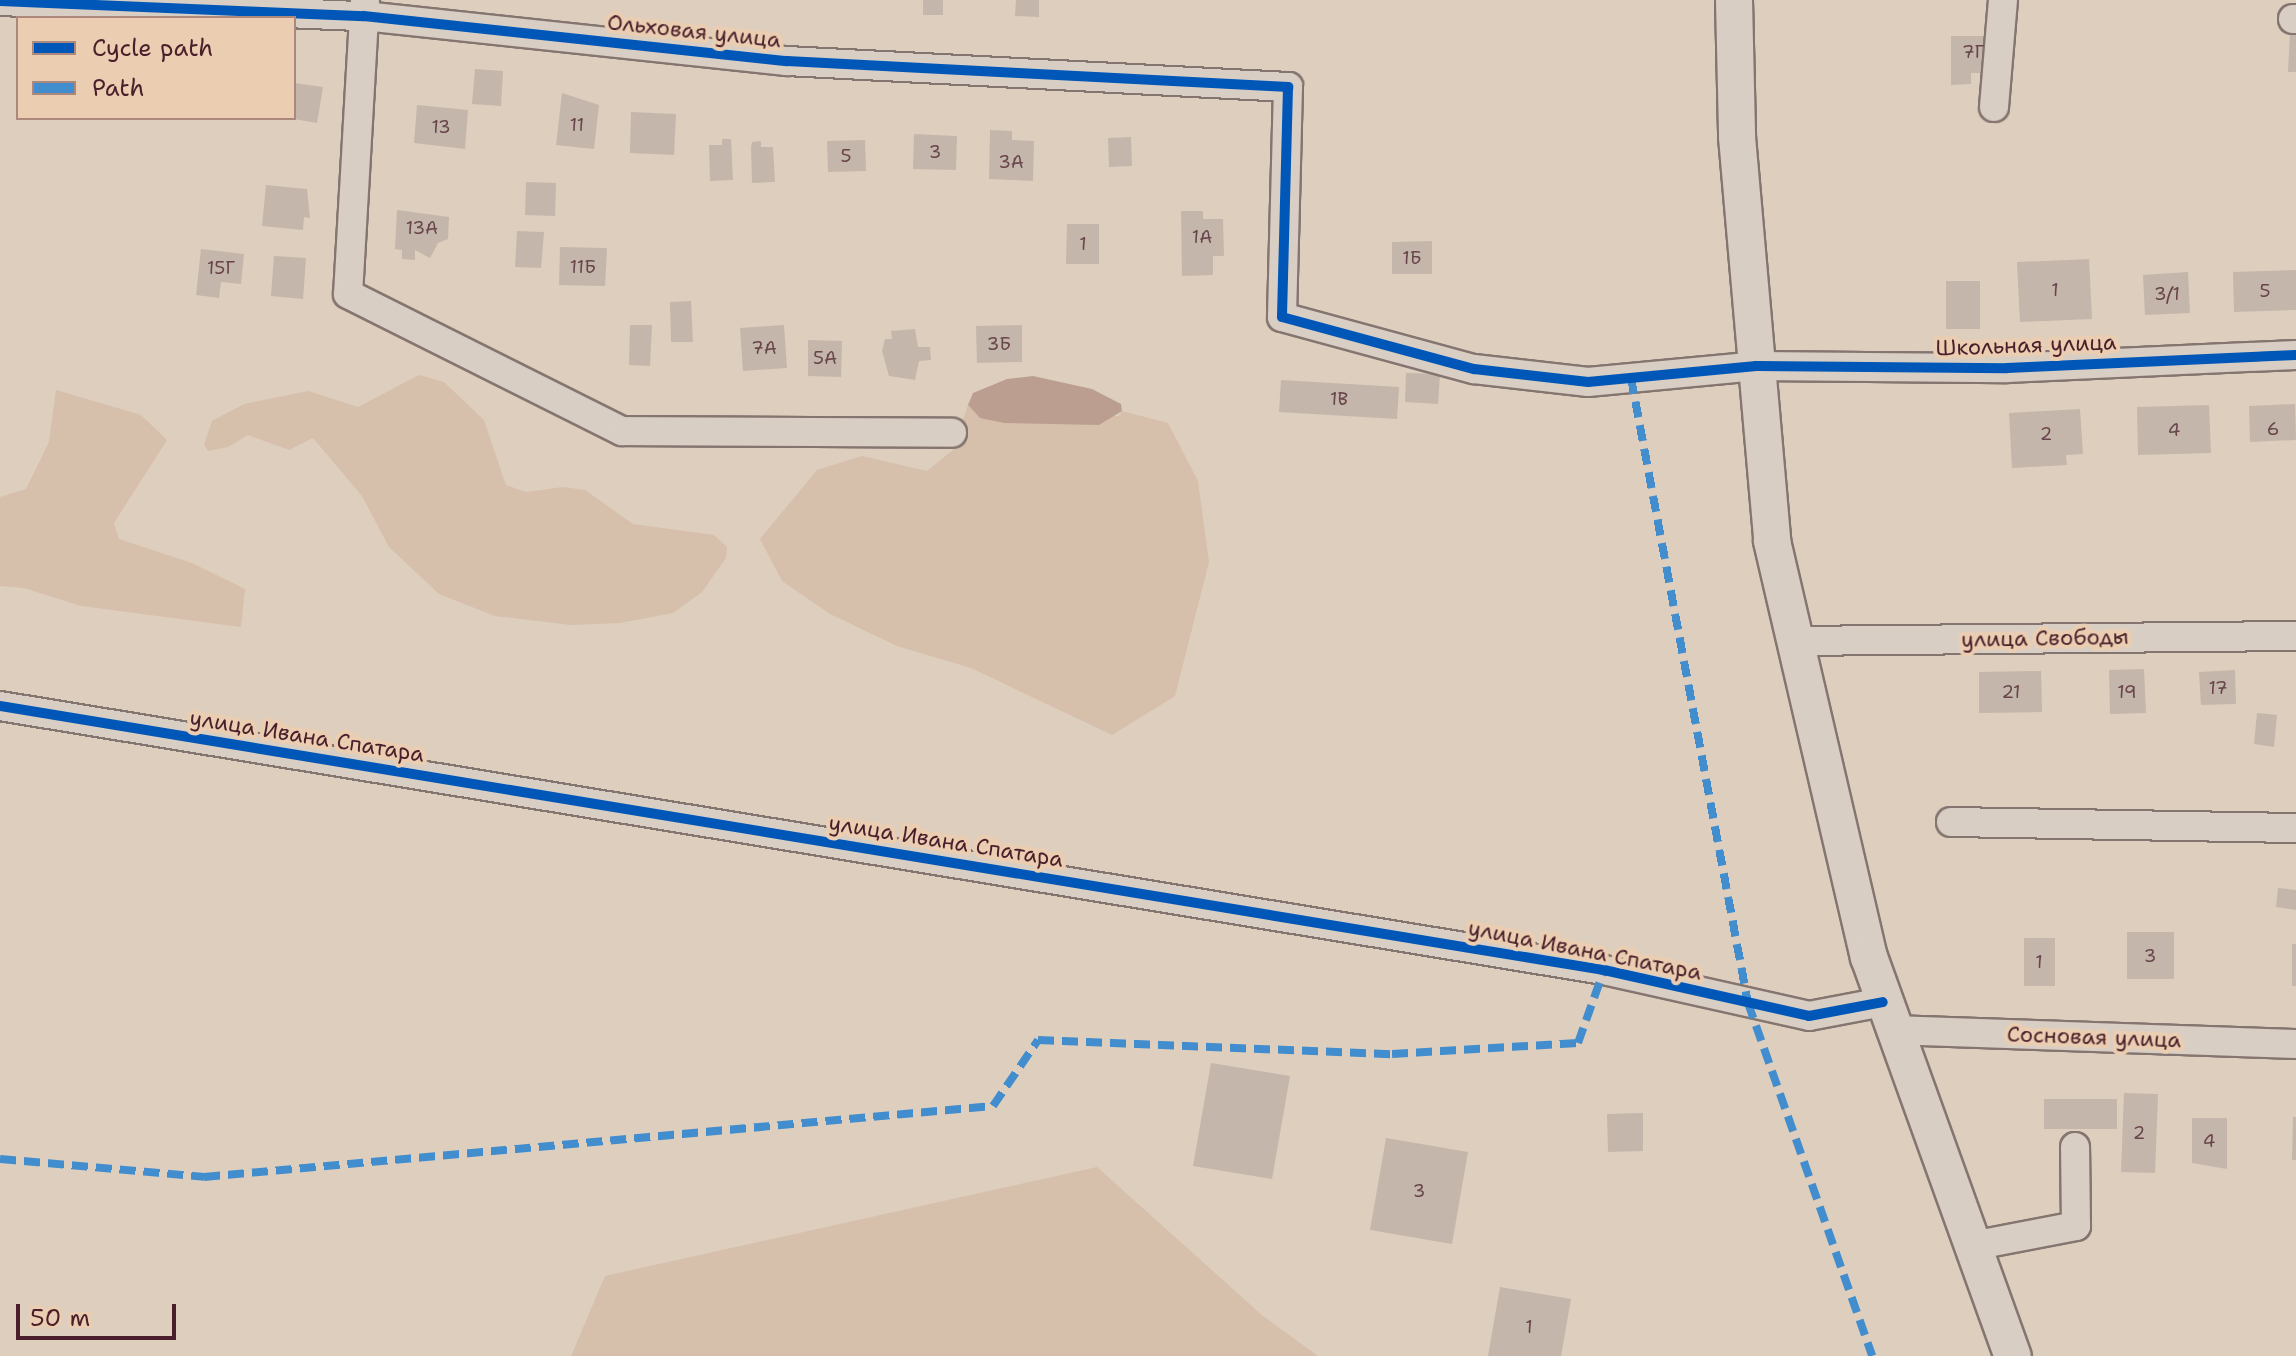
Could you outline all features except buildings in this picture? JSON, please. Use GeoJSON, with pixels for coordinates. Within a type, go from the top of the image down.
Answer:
{"type":"FeatureCollection","features":[{"type":"Feature","properties":{"kind":"main road"},"geometry":{"type":"LineString","coordinates":[[1734,0],[1737,137],[1772,541],[1793,641],[1888,1016],[2013,1356]]}},
{"type":"Feature","properties":{"kind":"street"},"geometry":{"type":"LineString","coordinates":[[1994,107],[2003,0]]}},
{"type":"Feature","properties":{"kind":"street","name":"Ольховая улица"},"geometry":{"type":"LineString","coordinates":[[0,1],[364,8],[787,61],[1288,87]]}},
{"type":"Feature","properties":{"kind":"street"},"geometry":{"type":"LineString","coordinates":[[364,8],[348,294],[622,431],[952,433]]}},
{"type":"Feature","properties":{"kind":"street","name":"Школьная улица"},"geometry":{"type":"LineString","coordinates":[[1288,87],[1282,317],[1474,369],[1588,382],[1756,366],[2007,368],[2296,355]]}},
{"type":"Feature","properties":{"kind":"street","name":"улица Свободы"},"geometry":{"type":"LineString","coordinates":[[1793,641],[2296,636]]}},
{"type":"Feature","properties":{"kind":"street","name":"улица Ивана Спатара"},"geometry":{"type":"LineString","coordinates":[[0,706],[1604,970],[1809,1016],[1888,1016]]}},
{"type":"Feature","properties":{"kind":"street"},"geometry":{"type":"LineString","coordinates":[[1951,822],[2296,828]]}},
{"type":"Feature","properties":{"kind":"street","name":"Сосновая улица"},"geometry":{"type":"LineString","coordinates":[[1888,1016],[2296,1044]]}},
{"type":"Feature","properties":{"kind":"street"},"geometry":{"type":"LineString","coordinates":[[1972,1246],[2076,1226],[2075,1147]]}},
{"type":"Feature","properties":{"kind":"shaded area"},"geometry":{"type":"Polygon","coordinates":[[[419,375],[444,382],[484,420],[506,485],[526,492],[563,487],[585,490],[633,524],[714,535],[727,547],[726,558],[702,592],[673,613],[620,623],[571,625],[495,616],[439,594],[389,547],[362,496],[313,438],[289,450],[248,435],[228,447],[208,451],[204,445],[212,421],[244,404],[308,391],[358,407],[419,375]]]}},
{"type":"Feature","properties":{"kind":"shaded area"},"geometry":{"type":"Polygon","coordinates":[[[1033,376],[1092,389],[1121,404],[1122,411],[1099,425],[1004,423],[980,418],[968,405],[973,393],[1007,379],[1033,376]]]}},
{"type":"Feature","properties":{"kind":"shaded area"},"geometry":{"type":"Polygon","coordinates":[[[56,390],[141,415],[167,440],[114,523],[119,539],[192,563],[245,589],[241,627],[81,606],[24,588],[0,586],[0,497],[26,489],[49,442],[56,390]]]}},
{"type":"Feature","properties":{"kind":"shaded area"},"geometry":{"type":"Polygon","coordinates":[[[968,405],[980,418],[1119,416],[1122,411],[1168,423],[1198,481],[1209,562],[1175,696],[1112,735],[971,668],[897,646],[830,614],[782,581],[760,539],[817,470],[862,456],[927,471],[953,450],[968,405]]]}},
{"type":"Feature","properties":{"kind":"shaded area"},"geometry":{"type":"Polygon","coordinates":[[[1097,1167],[1263,1316],[1318,1356],[571,1356],[605,1276],[1097,1167]]]}},
{"type":"Feature","properties":{"kind":"marked path"},"geometry":{"type":"LineString","coordinates":[[1631,378],[1748,1003],[1872,1356]]}},
{"type":"Feature","properties":{"kind":"marked path"},"geometry":{"type":"LineString","coordinates":[[0,1159],[204,1177],[993,1106],[1038,1040],[1392,1054],[1578,1043],[1604,970]]}},
{"type":"Feature","properties":{"kind":"cycle path"},"geometry":{"type":"LineString","coordinates":[[0,1],[364,16],[787,61],[1288,87],[1282,317],[1474,369],[1588,382],[1756,366],[2007,368],[2296,355]]}},
{"type":"Feature","properties":{"kind":"cycle path"},"geometry":{"type":"LineString","coordinates":[[0,706],[1604,970],[1809,1016],[1883,1002]]}}]}
